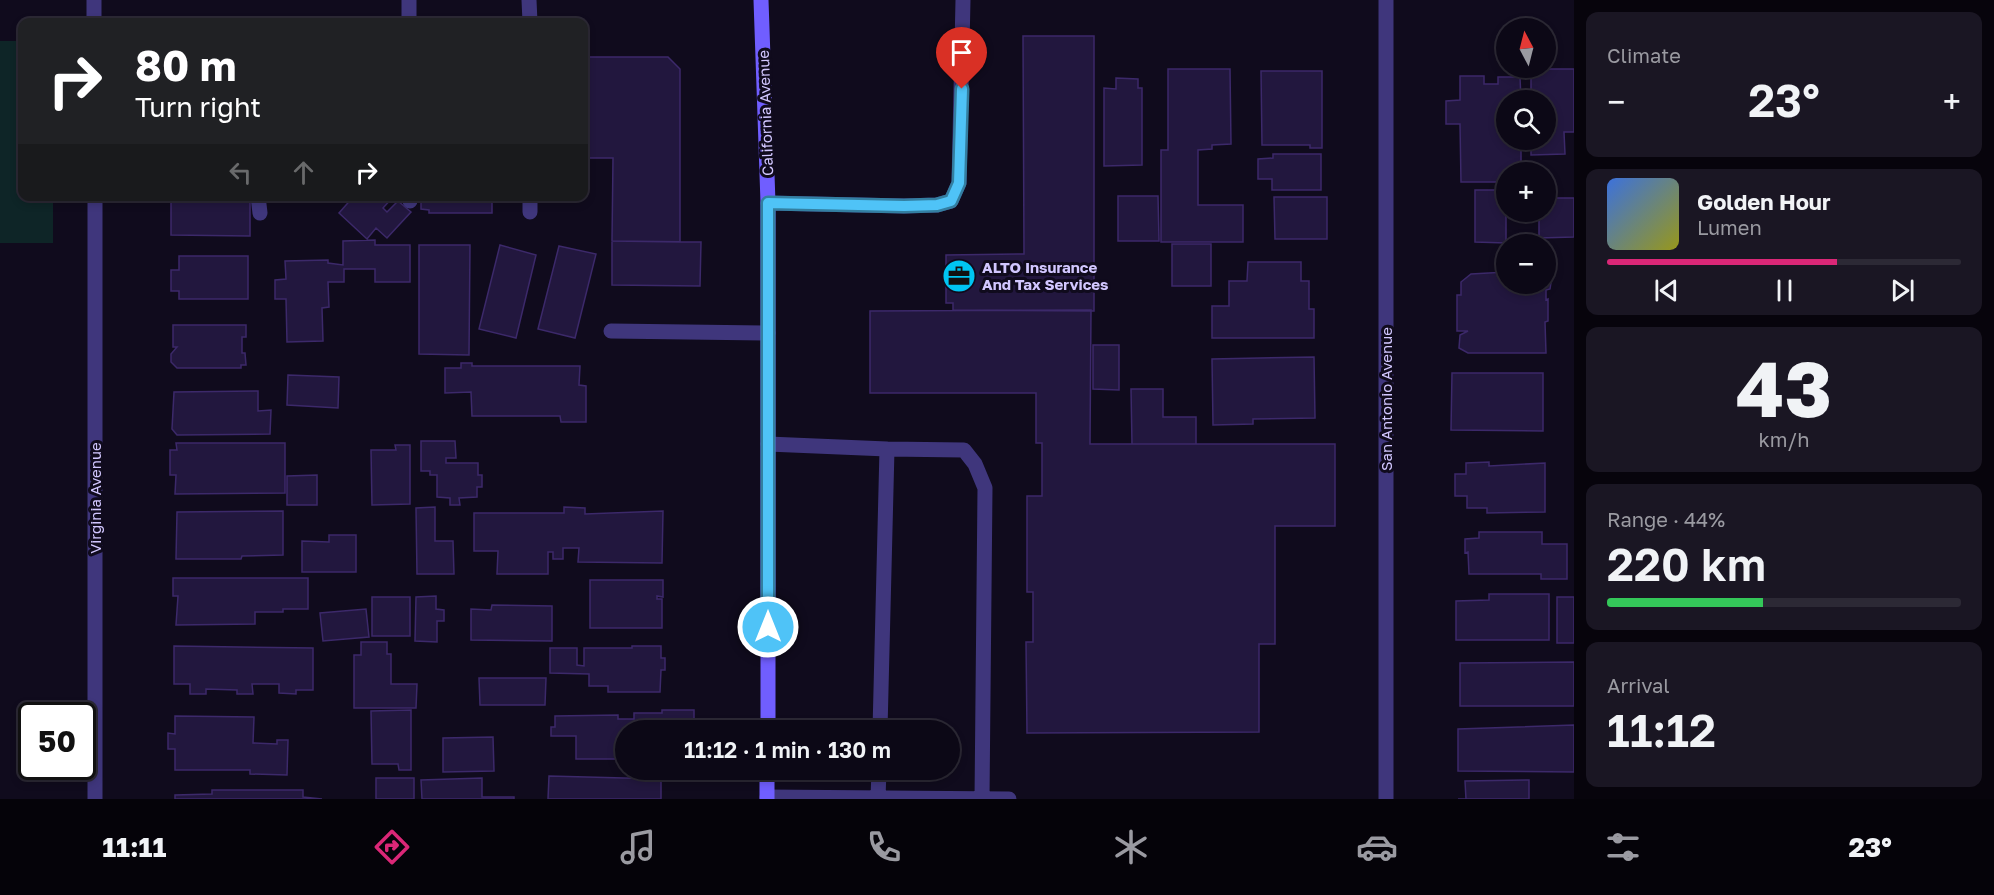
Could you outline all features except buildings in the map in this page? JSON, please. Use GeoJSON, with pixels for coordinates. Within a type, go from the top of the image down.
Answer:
{"type":"FeatureCollection","features":[{"type":"Feature","properties":{"kind":"main road","name":"California Avenue"},"geometry":{"type":"LineString","coordinates":[[761,0],[768,203],[768,720]]}},
{"type":"Feature","properties":{"kind":"main road"},"geometry":{"type":"LineString","coordinates":[[767,798],[768,780]]}},
{"type":"Feature","properties":{"kind":"street"},"geometry":{"type":"LineString","coordinates":[[94,0],[94,18]]}},
{"type":"Feature","properties":{"kind":"street"},"geometry":{"type":"LineString","coordinates":[[409,0],[409,18]]}},
{"type":"Feature","properties":{"kind":"street"},"geometry":{"type":"LineString","coordinates":[[530,0],[530,18]]}},
{"type":"Feature","properties":{"kind":"street"},"geometry":{"type":"LineString","coordinates":[[768,203],[904,206],[937,205],[951,201],[959,183],[963,0]]}},
{"type":"Feature","properties":{"kind":"street","name":"San Antonio Avenue"},"geometry":{"type":"LineString","coordinates":[[1386,0],[1386,799]]}},
{"type":"Feature","properties":{"kind":"street","name":"Virginia Avenue"},"geometry":{"type":"LineString","coordinates":[[95,201],[95,799]]}},
{"type":"Feature","properties":{"kind":"street"},"geometry":{"type":"LineString","coordinates":[[259,201],[260,213]]}},
{"type":"Feature","properties":{"kind":"street"},"geometry":{"type":"LineString","coordinates":[[611,331],[768,333]]}},
{"type":"Feature","properties":{"kind":"street"},"geometry":{"type":"LineString","coordinates":[[768,444],[964,450],[975,464],[985,488],[982,799]]}},
{"type":"Feature","properties":{"kind":"street"},"geometry":{"type":"LineString","coordinates":[[880,720],[887,449]]}},
{"type":"Feature","properties":{"kind":"street"},"geometry":{"type":"LineString","coordinates":[[878,798],[879,780]]}},
{"type":"Feature","properties":{"kind":"street"},"geometry":{"type":"LineString","coordinates":[[767,798],[1009,799]]}},
{"type":"Feature","properties":{"kind":"green space"},"geometry":{"type":"Polygon","coordinates":[[[0,41],[18,41],[18,201],[53,201],[53,243],[0,243],[0,41]]]}},
{"type":"Feature","properties":{"kind":"place","name":"ALTO Insurance And Tax Services"},"geometry":{"type":"Point","coordinates":[959,276]}},
{"type":"Feature","properties":{"kind":"route"},"geometry":{"type":"LineString","coordinates":[[768,627],[768,203],[904,206],[937,205],[951,201],[959,183],[962,89]]}}]}
